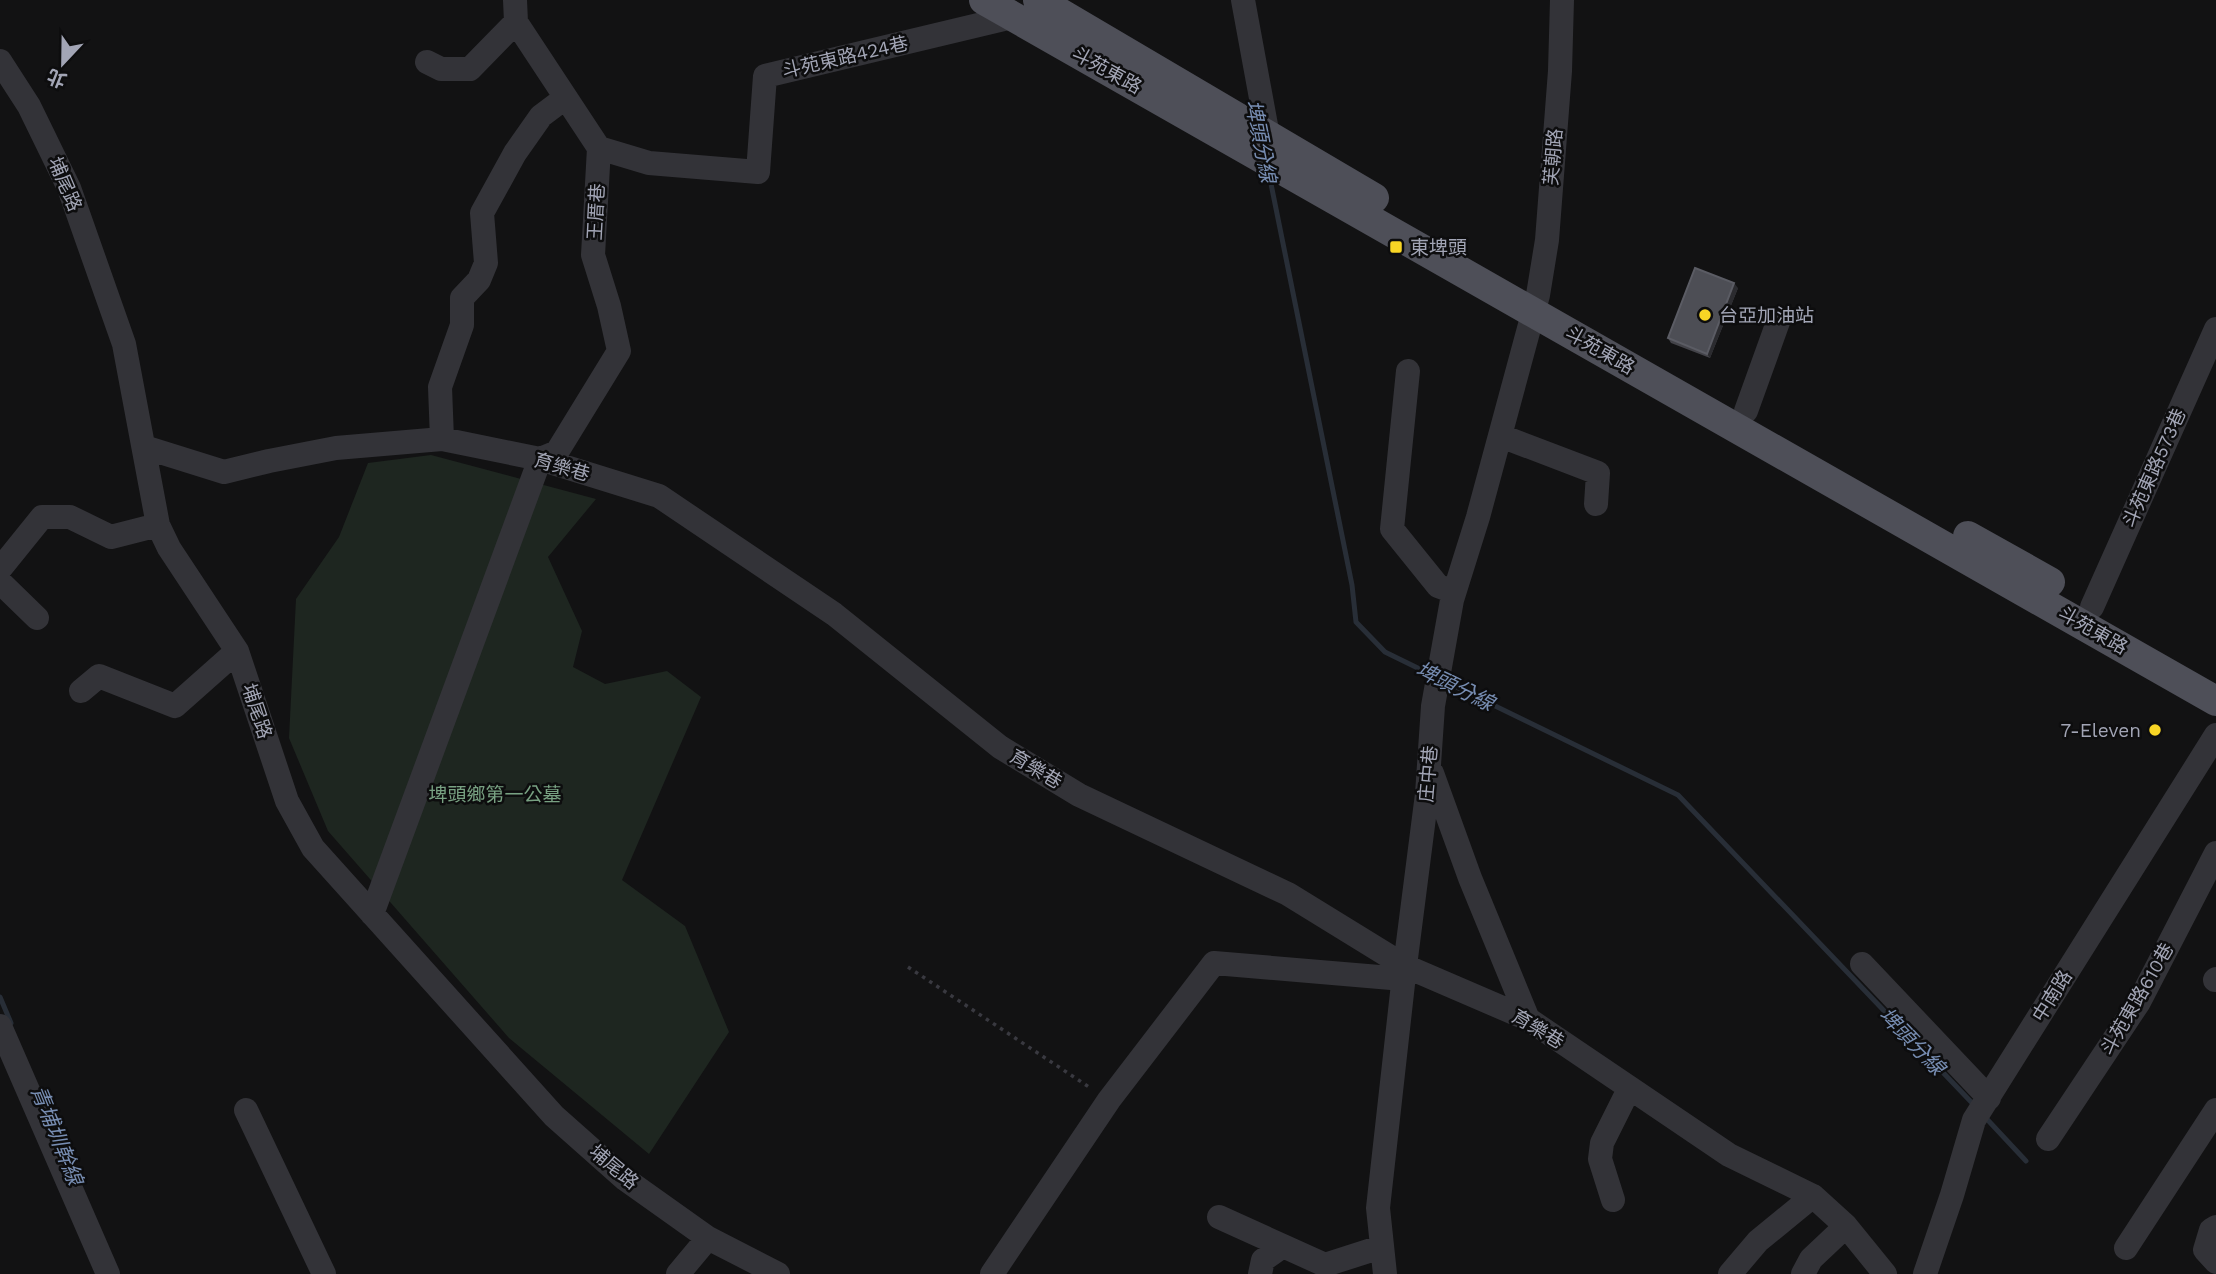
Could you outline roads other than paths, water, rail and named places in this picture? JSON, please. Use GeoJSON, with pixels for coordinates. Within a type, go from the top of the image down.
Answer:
{"type":"FeatureCollection","features":[{"type":"Feature","properties":{"kind":"main road","name":"斗苑東路"},"geometry":{"type":"LineString","coordinates":[[984,0],[1275,165],[1727,408],[1966,546],[2216,701]]}},
{"type":"Feature","properties":{"kind":"main road","name":"斗苑東路"},"geometry":{"type":"LineString","coordinates":[[1038,0],[1267,135],[1536,304]]}},
{"type":"Feature","properties":{"kind":"main road","name":"斗苑東路"},"geometry":{"type":"LineString","coordinates":[[1966,546],[2092,607],[2216,680]]}},
{"type":"Feature","properties":{"kind":"street"},"geometry":{"type":"LineString","coordinates":[[1243,0],[1267,135],[1275,165]]}},
{"type":"Feature","properties":{"kind":"street","name":"芙朝路"},"geometry":{"type":"LineString","coordinates":[[1536,304],[1552,175],[1562,0]]}},
{"type":"Feature","properties":{"kind":"street"},"geometry":{"type":"LineString","coordinates":[[427,62],[441,69],[470,69],[515,11],[565,99],[599,148]]}},
{"type":"Feature","properties":{"kind":"street","name":"斗苑東路424巷"},"geometry":{"type":"LineString","coordinates":[[599,148],[649,163],[758,172],[765,76],[1012,17]]}},
{"type":"Feature","properties":{"kind":"street","name":"埔尾路"},"geometry":{"type":"LineString","coordinates":[[0,61],[29,106],[69,188],[124,344],[158,525],[169,548],[237,651],[287,801],[313,848],[554,1116],[625,1179],[708,1238],[778,1274]]}},
{"type":"Feature","properties":{"kind":"street"},"geometry":{"type":"LineString","coordinates":[[442,439],[440,387],[462,324],[462,298],[479,280],[486,263],[482,213],[515,153],[541,116],[565,99]]}},
{"type":"Feature","properties":{"kind":"street","name":"王厝巷"},"geometry":{"type":"LineString","coordinates":[[540,459],[557,452],[619,351],[609,306],[593,255],[599,148]]}},
{"type":"Feature","properties":{"kind":"street","name":"庄中巷"},"geometry":{"type":"LineString","coordinates":[[1385,1274],[1378,1208],[1429,766],[1433,706],[1454,592],[1478,517],[1536,304]]}},
{"type":"Feature","properties":{"kind":"street"},"geometry":{"type":"LineString","coordinates":[[1727,408],[1778,322]]}},
{"type":"Feature","properties":{"kind":"street","name":"斗苑東路573巷"},"geometry":{"type":"LineString","coordinates":[[2092,607],[2216,329]]}},
{"type":"Feature","properties":{"kind":"street"},"geometry":{"type":"LineString","coordinates":[[1408,371],[1392,529],[1438,586],[1454,592]]}},
{"type":"Feature","properties":{"kind":"street"},"geometry":{"type":"LineString","coordinates":[[1501,436],[1598,473],[1597,504]]}},
{"type":"Feature","properties":{"kind":"street","name":"育樂巷"},"geometry":{"type":"LineString","coordinates":[[144,447],[224,472],[336,448],[442,439],[540,459],[659,496],[834,614],[1000,747],[1079,795],[1288,894],[1404,972],[1528,1019],[1729,1155],[1813,1196],[1846,1226],[1885,1274]]}},
{"type":"Feature","properties":{"kind":"street"},"geometry":{"type":"LineString","coordinates":[[372,914],[540,459]]}},
{"type":"Feature","properties":{"kind":"street"},"geometry":{"type":"LineString","coordinates":[[0,569],[42,516],[69,517],[111,537],[158,525]]}},
{"type":"Feature","properties":{"kind":"street"},"geometry":{"type":"LineString","coordinates":[[0,582],[37,618]]}},
{"type":"Feature","properties":{"kind":"street"},"geometry":{"type":"LineString","coordinates":[[81,691],[99,676],[175,706],[237,651]]}},
{"type":"Feature","properties":{"kind":"street","name":"中南路"},"geometry":{"type":"LineString","coordinates":[[1925,1274],[1974,1121],[2216,735]]}},
{"type":"Feature","properties":{"kind":"street"},"geometry":{"type":"LineString","coordinates":[[1429,766],[1470,878],[1528,1019]]}},
{"type":"Feature","properties":{"kind":"street","name":"斗苑東路610巷"},"geometry":{"type":"LineString","coordinates":[[2048,1139],[2140,1002],[2216,853]]}},
{"type":"Feature","properties":{"kind":"street"},"geometry":{"type":"LineString","coordinates":[[992,1274],[1109,1100],[1214,963],[1404,972]]}},
{"type":"Feature","properties":{"kind":"street"},"geometry":{"type":"LineString","coordinates":[[1862,964],[1989,1098]]}},
{"type":"Feature","properties":{"kind":"street"},"geometry":{"type":"LineString","coordinates":[[0,1026],[108,1274]]}},
{"type":"Feature","properties":{"kind":"street"},"geometry":{"type":"LineString","coordinates":[[1612,1200],[1600,1159],[1602,1143],[1629,1088]]}},
{"type":"Feature","properties":{"kind":"street"},"geometry":{"type":"LineString","coordinates":[[246,1110],[324,1274]]}},
{"type":"Feature","properties":{"kind":"street"},"geometry":{"type":"LineString","coordinates":[[2126,1248],[2216,1110]]}},
{"type":"Feature","properties":{"kind":"street"},"geometry":{"type":"LineString","coordinates":[[1730,1274],[1758,1241],[1813,1196]]}},
{"type":"Feature","properties":{"kind":"street"},"geometry":{"type":"LineString","coordinates":[[1219,1217],[1325,1265],[1381,1247]]}},
{"type":"Feature","properties":{"kind":"street"},"geometry":{"type":"LineString","coordinates":[[1803,1274],[1811,1259],[1846,1226]]}},
{"type":"Feature","properties":{"kind":"street"},"geometry":{"type":"LineString","coordinates":[[2216,1227],[2211,1230],[2205,1250],[2216,1262]]}},
{"type":"Feature","properties":{"kind":"street"},"geometry":{"type":"LineString","coordinates":[[678,1274],[708,1238]]}},
{"type":"Feature","properties":{"kind":"street"},"geometry":{"type":"LineString","coordinates":[[1260,1274],[1264,1260],[1283,1246]]}},
{"type":"Feature","properties":{"kind":"waterway","name":"埤頭分線"},"geometry":{"type":"LineString","coordinates":[[1269,174],[1352,585],[1356,622],[1385,652],[1432,675]]}},
{"type":"Feature","properties":{"kind":"waterway","name":"埤頭分線"},"geometry":{"type":"LineString","coordinates":[[1444,681],[1678,795],[1975,1106]]}},
{"type":"Feature","properties":{"kind":"waterway","name":"青埔圳幹線"},"geometry":{"type":"LineString","coordinates":[[0,997],[11,1023]]}},
{"type":"Feature","properties":{"kind":"waterway","name":"埤頭分線"},"geometry":{"type":"LineString","coordinates":[[1984,1116],[2026,1161]]}},
{"type":"Feature","properties":{"kind":"place","name":"東埤頭"},"geometry":{"type":"Point","coordinates":[1396,247]}},
{"type":"Feature","properties":{"kind":"place","name":"台亞加油站"},"geometry":{"type":"Point","coordinates":[1705,315]}},
{"type":"Feature","properties":{"kind":"place","name":"7-Eleven"},"geometry":{"type":"Point","coordinates":[2155,730]}},
{"type":"Feature","properties":{"kind":"park label","name":"埤頭鄉第一公墓"},"geometry":{"type":"Point","coordinates":[495,794]}}]}
